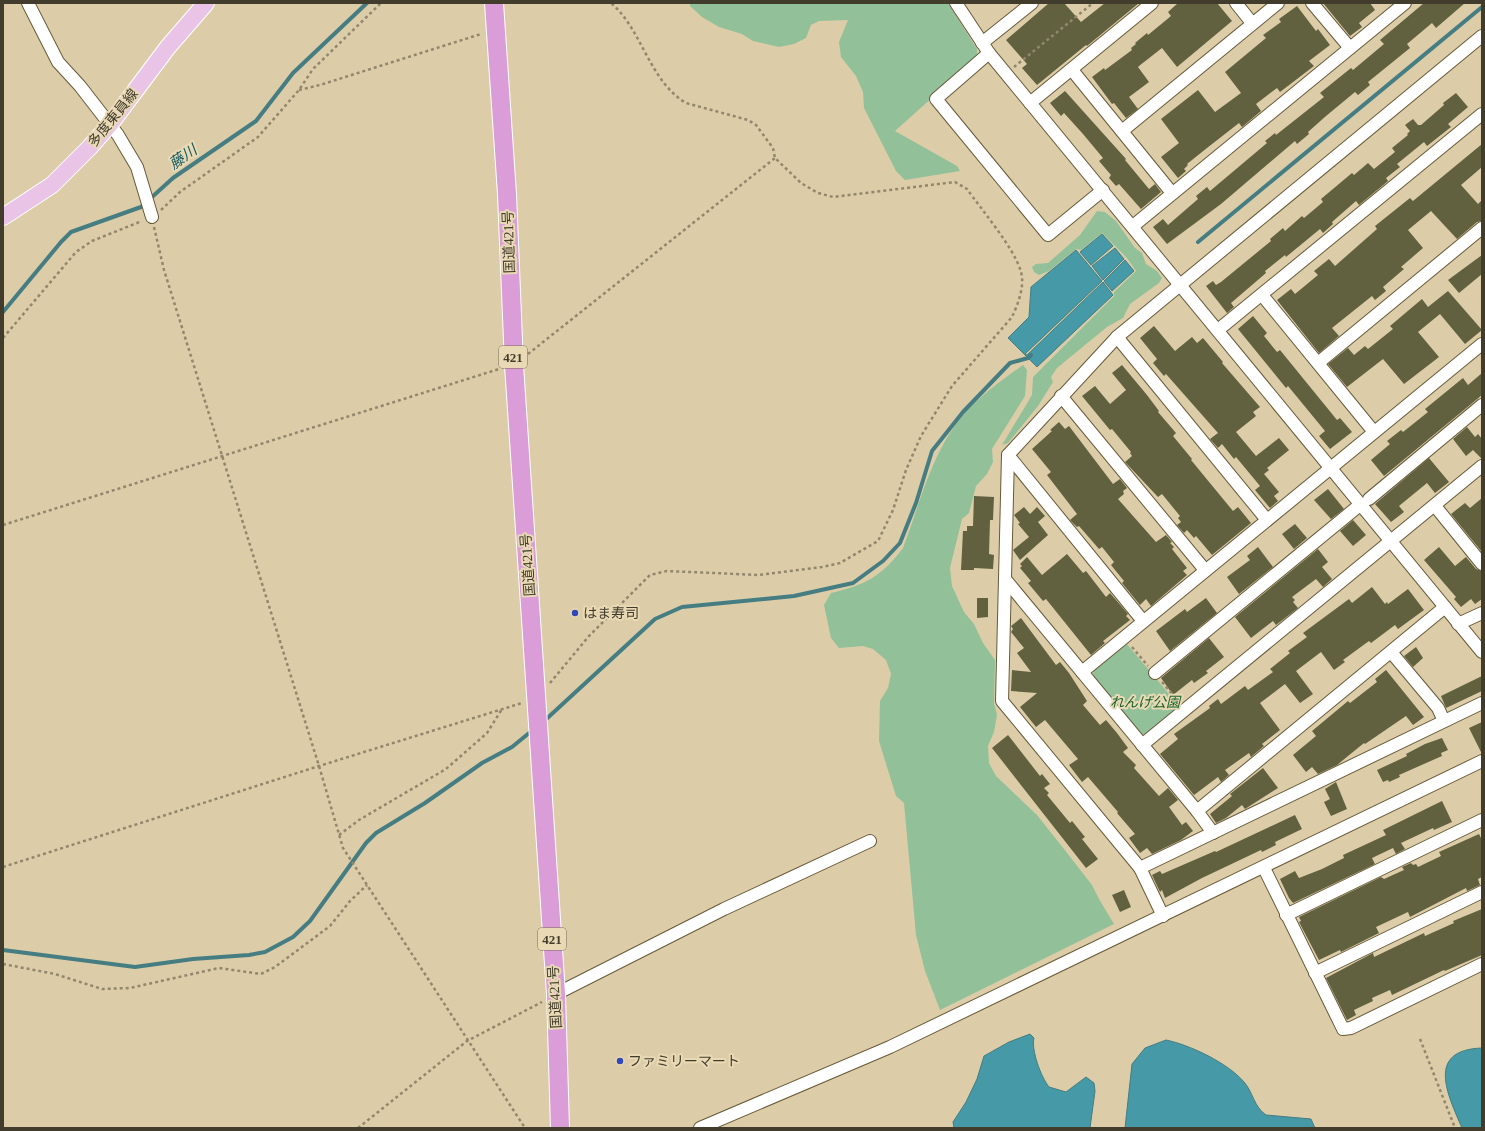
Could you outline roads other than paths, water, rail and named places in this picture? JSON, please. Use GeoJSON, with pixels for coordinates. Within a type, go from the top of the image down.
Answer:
{"type":"FeatureCollection","features":[{"type":"Feature","properties":{"kind":"highway","name":"国道421号"},"geometry":{"type":"LineString","coordinates":[[494,3],[507,194],[514,365],[538,705],[556,994],[560,1128]]}},
{"type":"Feature","properties":{"kind":"main road","name":"多度東員線"},"geometry":{"type":"LineString","coordinates":[[3,217],[52,185],[111,123],[168,47],[206,3]]}},
{"type":"Feature","properties":{"kind":"street"},"geometry":{"type":"LineString","coordinates":[[28,3],[58,62],[111,123],[137,167],[152,214]]}},
{"type":"Feature","properties":{"kind":"street"},"geometry":{"type":"LineString","coordinates":[[956,3],[990,54],[1330,467],[1365,502],[1392,541],[1482,652]]}},
{"type":"Feature","properties":{"kind":"street"},"geometry":{"type":"LineString","coordinates":[[982,43],[1018,8],[1032,3]]}},
{"type":"Feature","properties":{"kind":"street"},"geometry":{"type":"LineString","coordinates":[[1030,103],[1152,3]]}},
{"type":"Feature","properties":{"kind":"street"},"geometry":{"type":"LineString","coordinates":[[1236,3],[1252,23]]}},
{"type":"Feature","properties":{"kind":"street"},"geometry":{"type":"LineString","coordinates":[[1122,131],[1278,3]]}},
{"type":"Feature","properties":{"kind":"street"},"geometry":{"type":"LineString","coordinates":[[1312,3],[1350,48]]}},
{"type":"Feature","properties":{"kind":"street"},"geometry":{"type":"LineString","coordinates":[[1132,226],[1405,3]]}},
{"type":"Feature","properties":{"kind":"street"},"geometry":{"type":"LineString","coordinates":[[1163,916],[1140,868],[1002,701],[1008,455],[1117,337],[1482,36]]}},
{"type":"Feature","properties":{"kind":"street"},"geometry":{"type":"LineString","coordinates":[[990,54],[936,99],[1048,235],[1103,190]]}},
{"type":"Feature","properties":{"kind":"street"},"geometry":{"type":"LineString","coordinates":[[1072,70],[1172,193]]}},
{"type":"Feature","properties":{"kind":"street"},"geometry":{"type":"LineString","coordinates":[[1218,330],[1482,114]]}},
{"type":"Feature","properties":{"kind":"street"},"geometry":{"type":"LineString","coordinates":[[1318,363],[1482,228]]}},
{"type":"Feature","properties":{"kind":"street"},"geometry":{"type":"LineString","coordinates":[[1262,295],[1374,432]]}},
{"type":"Feature","properties":{"kind":"street"},"geometry":{"type":"LineString","coordinates":[[1117,337],[1267,520]]}},
{"type":"Feature","properties":{"kind":"street"},"geometry":{"type":"LineString","coordinates":[[1082,672],[1330,467],[1482,344]]}},
{"type":"Feature","properties":{"kind":"street"},"geometry":{"type":"LineString","coordinates":[[1061,396],[1205,570]]}},
{"type":"Feature","properties":{"kind":"street"},"geometry":{"type":"LineString","coordinates":[[1155,673],[1482,405]]}},
{"type":"Feature","properties":{"kind":"street"},"geometry":{"type":"LineString","coordinates":[[1008,455],[1143,621]]}},
{"type":"Feature","properties":{"kind":"street"},"geometry":{"type":"LineString","coordinates":[[1142,745],[1482,466]]}},
{"type":"Feature","properties":{"kind":"street"},"geometry":{"type":"LineString","coordinates":[[1435,506],[1482,564]]}},
{"type":"Feature","properties":{"kind":"street"},"geometry":{"type":"LineString","coordinates":[[1005,579],[1213,832]]}},
{"type":"Feature","properties":{"kind":"street"},"geometry":{"type":"LineString","coordinates":[[1196,811],[1445,607]]}},
{"type":"Feature","properties":{"kind":"street"},"geometry":{"type":"LineString","coordinates":[[1458,624],[1482,613]]}},
{"type":"Feature","properties":{"kind":"street"},"geometry":{"type":"LineString","coordinates":[[1391,652],[1438,708],[1444,721]]}},
{"type":"Feature","properties":{"kind":"street"},"geometry":{"type":"LineString","coordinates":[[1140,868],[1482,703]]}},
{"type":"Feature","properties":{"kind":"street"},"geometry":{"type":"LineString","coordinates":[[700,1128],[890,1048],[1482,761]]}},
{"type":"Feature","properties":{"kind":"street"},"geometry":{"type":"LineString","coordinates":[[1286,915],[1482,820]]}},
{"type":"Feature","properties":{"kind":"street"},"geometry":{"type":"LineString","coordinates":[[556,994],[724,909],[870,841]]}},
{"type":"Feature","properties":{"kind":"street"},"geometry":{"type":"LineString","coordinates":[[1264,868],[1340,1026],[1343,1029],[1346,1030],[1482,964]]}},
{"type":"Feature","properties":{"kind":"street"},"geometry":{"type":"LineString","coordinates":[[1315,973],[1482,892]]}},
{"type":"Feature","properties":{"kind":"water"},"geometry":{"type":"Polygon","coordinates":[[[1102,234],[1113,246],[1091,265],[1080,252],[1102,234]]]}},
{"type":"Feature","properties":{"kind":"water"},"geometry":{"type":"Polygon","coordinates":[[[1115,248],[1124,259],[1103,280],[1092,266],[1115,248]]]}},
{"type":"Feature","properties":{"kind":"water"},"geometry":{"type":"Polygon","coordinates":[[[1076,250],[1102,281],[1025,354],[1027,355],[1103,282],[1113,295],[1037,367],[1008,338],[1029,317],[1031,287],[1076,250]]]}},
{"type":"Feature","properties":{"kind":"water"},"geometry":{"type":"Polygon","coordinates":[[[1125,260],[1134,271],[1112,291],[1104,281],[1125,260]]]}},
{"type":"Feature","properties":{"kind":"water"},"geometry":{"type":"Polygon","coordinates":[[[1030,1034],[1034,1038],[1033,1043],[1037,1063],[1049,1087],[1066,1092],[1086,1077],[1094,1083],[1095,1091],[1090,1128],[954,1128],[953,1122],[966,1102],[977,1079],[984,1056],[1009,1042],[1030,1034]]]}},
{"type":"Feature","properties":{"kind":"water"},"geometry":{"type":"Polygon","coordinates":[[[1166,1040],[1197,1050],[1228,1068],[1244,1082],[1250,1090],[1256,1104],[1266,1115],[1311,1119],[1315,1128],[1125,1128],[1132,1064],[1145,1048],[1166,1040]]]}},
{"type":"Feature","properties":{"kind":"water"},"geometry":{"type":"Polygon","coordinates":[[[1482,1048],[1482,1128],[1462,1128],[1447,1089],[1445,1076],[1447,1065],[1453,1057],[1464,1051],[1482,1048]]]}},
{"type":"Feature","properties":{"kind":"waterway","name":"藤川"},"geometry":{"type":"LineString","coordinates":[[3,312],[71,232],[141,207],[173,178],[256,121],[293,73],[367,3]]}},
{"type":"Feature","properties":{"kind":"waterway"},"geometry":{"type":"LineString","coordinates":[[1198,242],[1482,7]]}},
{"type":"Feature","properties":{"kind":"waterway"},"geometry":{"type":"LineString","coordinates":[[542,723],[655,619],[682,607],[794,596],[853,583],[883,561],[900,543],[916,503],[932,451],[963,412],[1010,363],[1028,358],[1031,355]]}},
{"type":"Feature","properties":{"kind":"waterway"},"geometry":{"type":"LineString","coordinates":[[3,950],[135,967],[193,959],[249,955],[265,952],[293,937],[310,921],[366,843],[376,833],[425,803],[482,763],[512,747],[534,729]]}},
{"type":"Feature","properties":{"kind":"place","name":"はま寿司"},"geometry":{"type":"Point","coordinates":[575,613]}},
{"type":"Feature","properties":{"kind":"place","name":"ファミリーマート"},"geometry":{"type":"Point","coordinates":[620,1061]}},
{"type":"Feature","properties":{"kind":"park label","name":"れんげ公園"},"geometry":{"type":"Point","coordinates":[1145,702]}}]}
